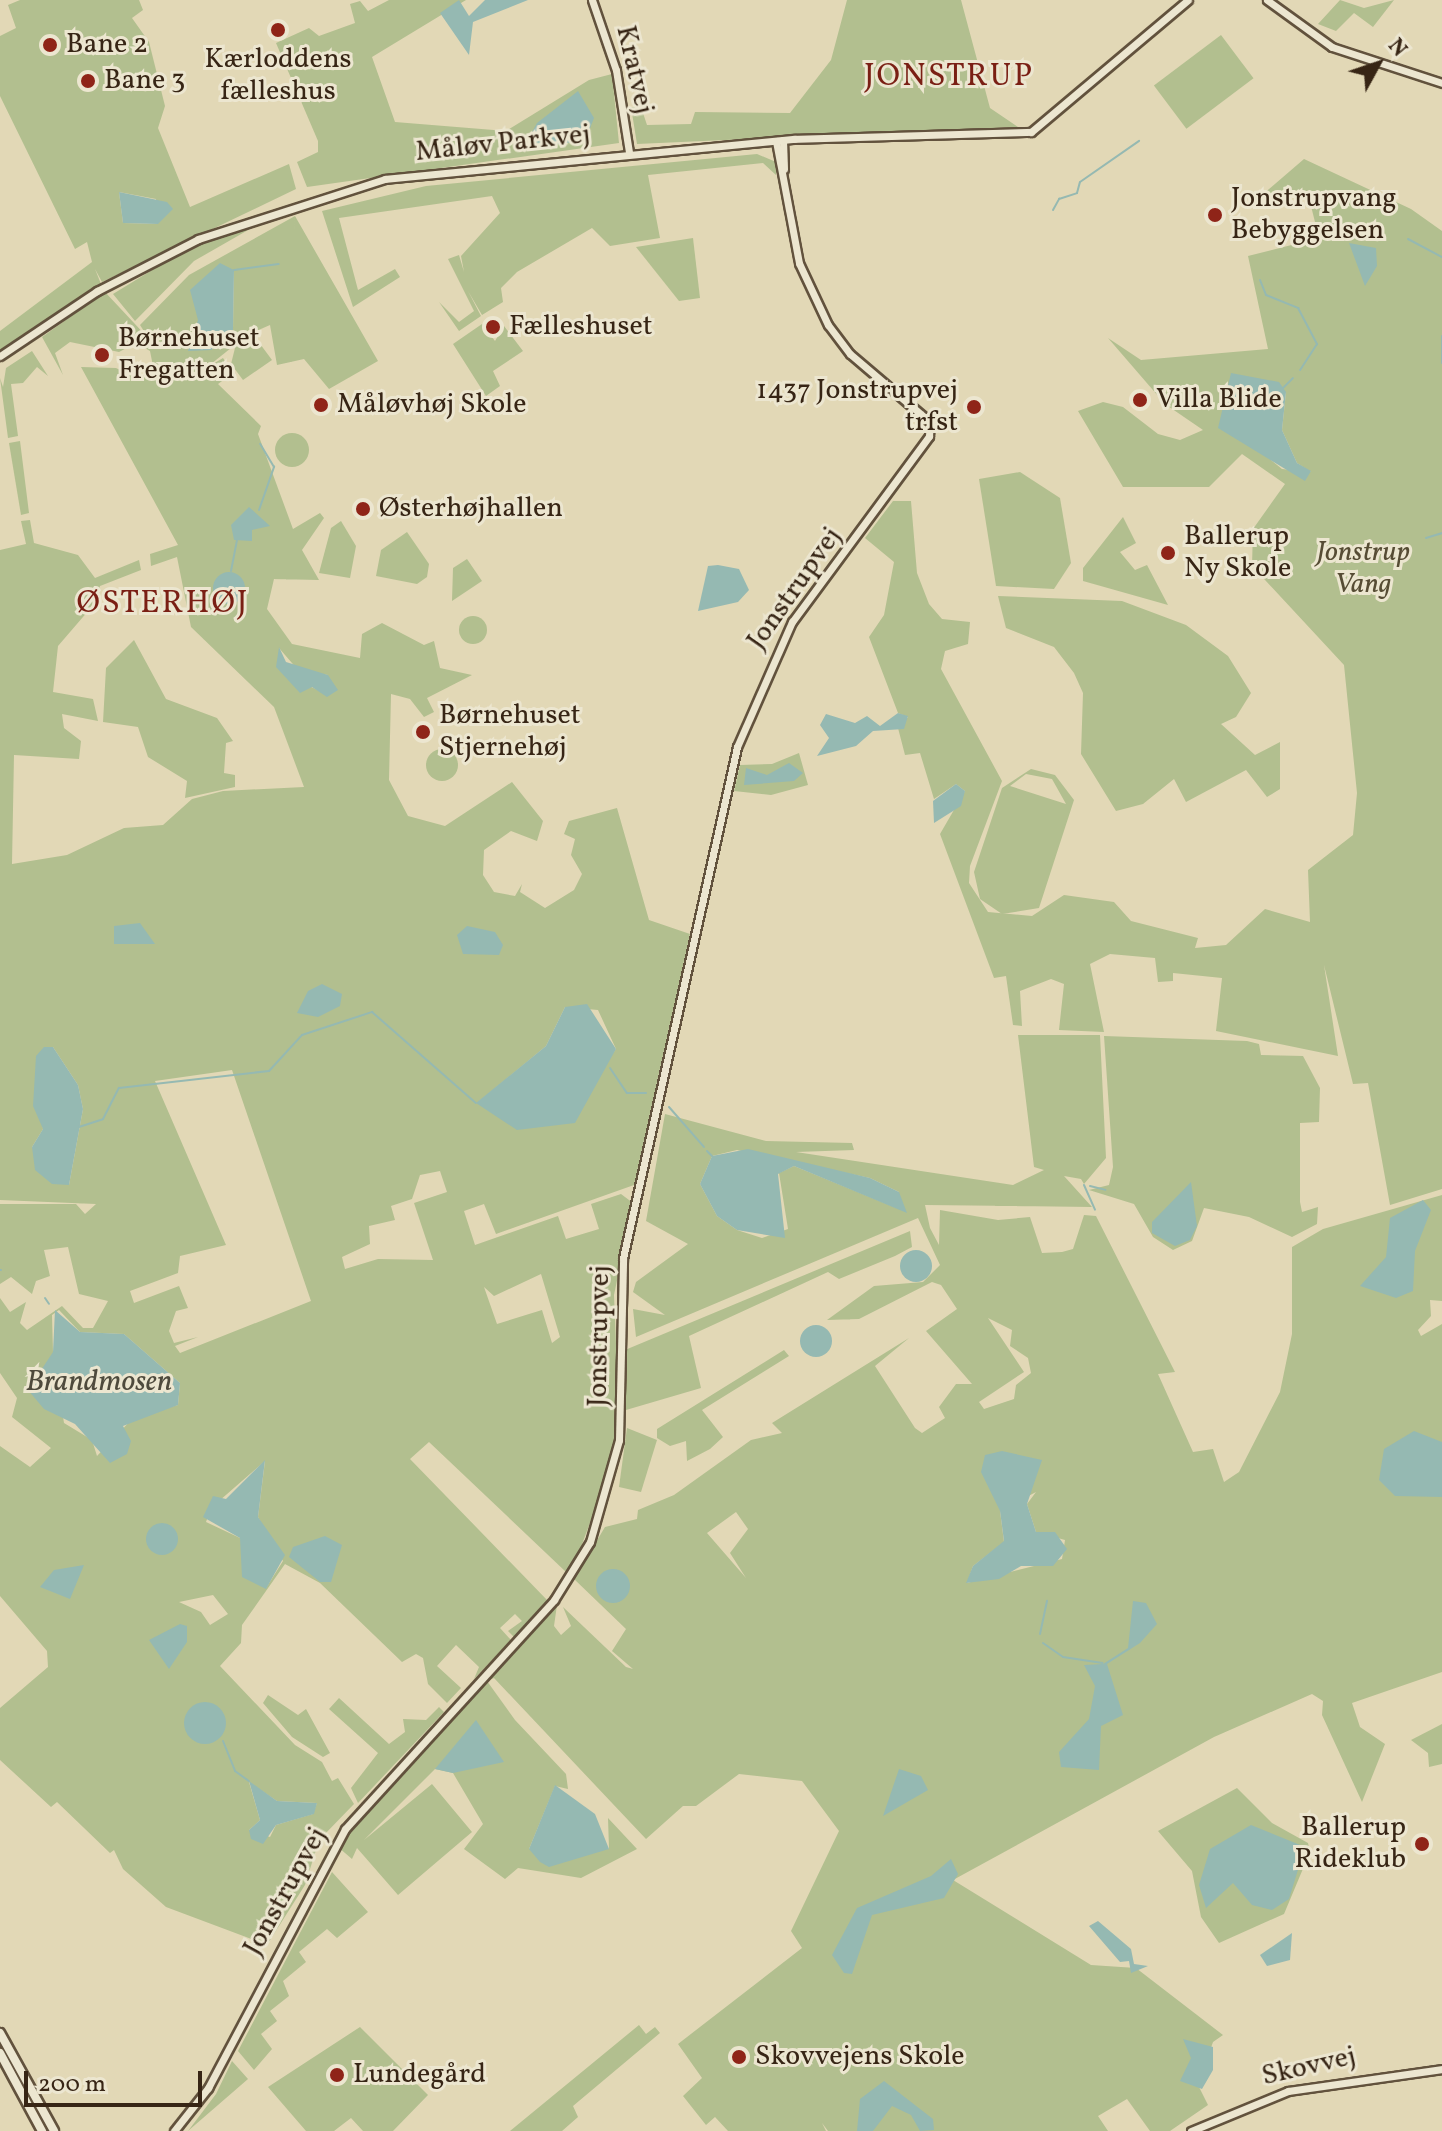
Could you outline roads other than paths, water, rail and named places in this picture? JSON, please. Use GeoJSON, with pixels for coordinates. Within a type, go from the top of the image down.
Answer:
{"type":"FeatureCollection","features":[{"type":"Feature","properties":{"kind":"main road"},"geometry":{"type":"LineString","coordinates":[[0,2033],[54,2131]]}},
{"type":"Feature","properties":{"kind":"main road"},"geometry":{"type":"LineString","coordinates":[[0,2053],[42,2131]]}},
{"type":"Feature","properties":{"kind":"street","name":"Kratvej"},"geometry":{"type":"LineString","coordinates":[[592,0],[616,70],[629,152]]}},
{"type":"Feature","properties":{"kind":"street","name":"Måløv Parkvej"},"geometry":{"type":"LineString","coordinates":[[0,356],[113,282],[233,224],[343,189],[445,170],[629,152],[780,141],[1011,137],[1049,121],[1188,0]]}},
{"type":"Feature","properties":{"kind":"street"},"geometry":{"type":"LineString","coordinates":[[1267,0],[1341,51],[1442,83]]}},
{"type":"Feature","properties":{"kind":"street","name":"Jonstrupvej"},"geometry":{"type":"LineString","coordinates":[[174,2131],[208,2088],[345,1829],[554,1600],[600,1519],[619,1440],[623,1258],[737,747],[776,648],[914,460],[930,422],[850,354],[828,325],[799,263],[780,141]]}},
{"type":"Feature","properties":{"kind":"street","name":"Skovvej"},"geometry":{"type":"LineString","coordinates":[[1191,2131],[1288,2091],[1442,2069]]}},
{"type":"Feature","properties":{"kind":"water"},"geometry":{"type":"Polygon","coordinates":[[[459,0],[469,16],[485,0],[528,0],[473,22],[469,55],[440,13],[459,0]]]}},
{"type":"Feature","properties":{"kind":"water"},"geometry":{"type":"Polygon","coordinates":[[[578,91],[594,118],[585,141],[540,146],[530,136],[537,123],[578,91]]]}},
{"type":"Feature","properties":{"kind":"water"},"geometry":{"type":"Polygon","coordinates":[[[119,192],[167,202],[173,209],[158,224],[123,223],[119,192]]]}},
{"type":"Feature","properties":{"kind":"water"},"geometry":{"type":"Polygon","coordinates":[[[1349,243],[1376,248],[1377,266],[1365,286],[1349,243]]]}},
{"type":"Feature","properties":{"kind":"water"},"geometry":{"type":"Polygon","coordinates":[[[220,263],[234,270],[233,330],[211,350],[188,351],[198,320],[190,290],[220,263]]]}},
{"type":"Feature","properties":{"kind":"water"},"geometry":{"type":"Polygon","coordinates":[[[1231,373],[1279,382],[1286,392],[1282,430],[1297,463],[1311,471],[1305,481],[1218,428],[1231,373]]]}},
{"type":"Feature","properties":{"kind":"water"},"geometry":{"type":"Polygon","coordinates":[[[249,507],[270,526],[252,530],[252,541],[234,540],[231,525],[249,507]]]}},
{"type":"Feature","properties":{"kind":"water"},"geometry":{"type":"Polygon","coordinates":[[[708,566],[739,569],[749,590],[738,602],[698,611],[708,566]]]}},
{"type":"Feature","properties":{"kind":"water"},"geometry":{"type":"Polygon","coordinates":[[[229,572],[240,577],[245,588],[240,599],[229,604],[218,599],[213,588],[218,577],[229,572]]]}},
{"type":"Feature","properties":{"kind":"water"},"geometry":{"type":"Polygon","coordinates":[[[279,647],[286,662],[328,675],[338,690],[327,697],[312,687],[300,693],[276,667],[279,647]]]}},
{"type":"Feature","properties":{"kind":"water"},"geometry":{"type":"Polygon","coordinates":[[[898,713],[908,716],[904,729],[873,731],[856,746],[817,756],[829,738],[820,725],[826,714],[855,723],[867,716],[880,726],[898,713]]]}},
{"type":"Feature","properties":{"kind":"water"},"geometry":{"type":"Polygon","coordinates":[[[789,763],[803,773],[794,781],[744,785],[746,768],[767,775],[789,763]]]}},
{"type":"Feature","properties":{"kind":"water"},"geometry":{"type":"Polygon","coordinates":[[[956,784],[965,791],[961,806],[934,823],[933,801],[956,784]]]}},
{"type":"Feature","properties":{"kind":"water"},"geometry":{"type":"Polygon","coordinates":[[[140,923],[155,944],[114,944],[114,926],[140,923]]]}},
{"type":"Feature","properties":{"kind":"water"},"geometry":{"type":"Polygon","coordinates":[[[467,926],[495,932],[503,945],[499,955],[463,954],[457,935],[467,926]]]}},
{"type":"Feature","properties":{"kind":"water"},"geometry":{"type":"Polygon","coordinates":[[[322,984],[342,994],[340,1006],[318,1017],[297,1013],[308,991],[322,984]]]}},
{"type":"Feature","properties":{"kind":"water"},"geometry":{"type":"Polygon","coordinates":[[[587,1004],[616,1049],[575,1123],[517,1130],[476,1103],[546,1046],[565,1007],[587,1004]]]}},
{"type":"Feature","properties":{"kind":"water"},"geometry":{"type":"Polygon","coordinates":[[[44,1047],[53,1047],[78,1085],[83,1109],[69,1185],[52,1184],[35,1170],[32,1147],[43,1129],[33,1106],[36,1056],[44,1047]]]}},
{"type":"Feature","properties":{"kind":"water"},"geometry":{"type":"Polygon","coordinates":[[[748,1149],[870,1178],[899,1192],[907,1213],[794,1166],[778,1174],[785,1238],[737,1230],[717,1216],[700,1184],[712,1156],[748,1149]]]}},
{"type":"Feature","properties":{"kind":"water"},"geometry":{"type":"Polygon","coordinates":[[[1191,1182],[1197,1226],[1190,1240],[1175,1246],[1152,1233],[1152,1222],[1191,1182]]]}},
{"type":"Feature","properties":{"kind":"water"},"geometry":{"type":"Polygon","coordinates":[[[1423,1200],[1431,1210],[1415,1251],[1413,1291],[1396,1298],[1360,1286],[1386,1257],[1390,1218],[1423,1200]]]}},
{"type":"Feature","properties":{"kind":"water"},"geometry":{"type":"Polygon","coordinates":[[[916,1250],[927,1255],[932,1266],[927,1277],[916,1282],[905,1277],[900,1266],[905,1255],[916,1250]]]}},
{"type":"Feature","properties":{"kind":"water","name":"Brandmosen"},"geometry":{"type":"Polygon","coordinates":[[[55,1310],[80,1332],[124,1334],[180,1383],[178,1405],[123,1426],[131,1441],[127,1454],[110,1463],[75,1424],[44,1409],[28,1390],[53,1352],[55,1310]]]}},
{"type":"Feature","properties":{"kind":"water"},"geometry":{"type":"Polygon","coordinates":[[[816,1325],[827,1330],[832,1341],[827,1352],[816,1357],[805,1352],[800,1341],[805,1330],[816,1325]]]}},
{"type":"Feature","properties":{"kind":"water"},"geometry":{"type":"Polygon","coordinates":[[[1414,1431],[1442,1442],[1442,1497],[1395,1496],[1379,1480],[1384,1449],[1414,1431]]]}},
{"type":"Feature","properties":{"kind":"water"},"geometry":{"type":"Polygon","coordinates":[[[1002,1451],[1042,1460],[1027,1504],[1036,1532],[1055,1532],[1067,1549],[1053,1566],[1021,1566],[999,1579],[966,1583],[973,1566],[1004,1541],[1000,1511],[981,1472],[985,1455],[1002,1451]]]}},
{"type":"Feature","properties":{"kind":"water"},"geometry":{"type":"Polygon","coordinates":[[[265,1460],[258,1517],[285,1555],[266,1589],[242,1577],[240,1538],[203,1517],[213,1496],[226,1499],[265,1460]]]}},
{"type":"Feature","properties":{"kind":"water"},"geometry":{"type":"Polygon","coordinates":[[[162,1523],[174,1527],[178,1539],[174,1551],[162,1555],[150,1551],[146,1539],[150,1527],[162,1523]]]}},
{"type":"Feature","properties":{"kind":"water"},"geometry":{"type":"Polygon","coordinates":[[[325,1536],[342,1545],[331,1582],[320,1582],[289,1557],[293,1547],[325,1536]]]}},
{"type":"Feature","properties":{"kind":"water"},"geometry":{"type":"Polygon","coordinates":[[[84,1565],[70,1599],[40,1587],[54,1570],[84,1565]]]}},
{"type":"Feature","properties":{"kind":"water"},"geometry":{"type":"Polygon","coordinates":[[[613,1569],[625,1574],[630,1586],[625,1598],[613,1603],[601,1598],[596,1586],[601,1574],[613,1569]]]}},
{"type":"Feature","properties":{"kind":"water"},"geometry":{"type":"Polygon","coordinates":[[[1133,1601],[1146,1603],[1157,1624],[1140,1643],[1107,1664],[1123,1715],[1101,1726],[1099,1770],[1061,1767],[1059,1752],[1089,1719],[1095,1686],[1084,1665],[1103,1664],[1128,1648],[1133,1601]]]}},
{"type":"Feature","properties":{"kind":"water"},"geometry":{"type":"Polygon","coordinates":[[[180,1624],[187,1626],[187,1642],[169,1669],[149,1640],[180,1624]]]}},
{"type":"Feature","properties":{"kind":"water"},"geometry":{"type":"Polygon","coordinates":[[[205,1702],[220,1708],[226,1723],[220,1738],[205,1744],[190,1738],[184,1723],[190,1708],[205,1702]]]}},
{"type":"Feature","properties":{"kind":"water"},"geometry":{"type":"Polygon","coordinates":[[[476,1720],[504,1762],[453,1773],[435,1769],[476,1720]]]}},
{"type":"Feature","properties":{"kind":"water"},"geometry":{"type":"Polygon","coordinates":[[[899,1769],[921,1776],[928,1790],[883,1816],[899,1769]]]}},
{"type":"Feature","properties":{"kind":"water"},"geometry":{"type":"Polygon","coordinates":[[[249,1781],[277,1801],[317,1803],[314,1814],[276,1825],[263,1844],[251,1839],[249,1830],[260,1820],[249,1781]]]}},
{"type":"Feature","properties":{"kind":"water"},"geometry":{"type":"Polygon","coordinates":[[[555,1785],[595,1814],[609,1849],[549,1867],[529,1849],[555,1785]]]}},
{"type":"Feature","properties":{"kind":"water"},"geometry":{"type":"Polygon","coordinates":[[[1251,1825],[1305,1847],[1289,1899],[1272,1910],[1252,1905],[1233,1883],[1206,1908],[1199,1885],[1210,1849],[1251,1825]]]}},
{"type":"Feature","properties":{"kind":"water"},"geometry":{"type":"Polygon","coordinates":[[[951,1859],[958,1874],[944,1898],[872,1915],[852,1974],[844,1973],[832,1955],[857,1908],[931,1876],[951,1859]]]}},
{"type":"Feature","properties":{"kind":"water"},"geometry":{"type":"Polygon","coordinates":[[[1098,1921],[1131,1949],[1134,1964],[1148,1966],[1131,1973],[1129,1961],[1120,1962],[1089,1926],[1098,1921]]]}},
{"type":"Feature","properties":{"kind":"water"},"geometry":{"type":"Polygon","coordinates":[[[1292,1933],[1290,1960],[1267,1966],[1260,1955],[1292,1933]]]}},
{"type":"Feature","properties":{"kind":"water"},"geometry":{"type":"Polygon","coordinates":[[[1183,2039],[1213,2047],[1213,2070],[1202,2089],[1180,2081],[1191,2058],[1183,2039]]]}},
{"type":"Feature","properties":{"kind":"water"},"geometry":{"type":"Polygon","coordinates":[[[884,2081],[933,2119],[934,2130],[920,2131],[911,2115],[892,2106],[873,2131],[857,2131],[860,2099],[884,2081]]]}},
{"type":"Feature","properties":{"kind":"waterway"},"geometry":{"type":"LineString","coordinates":[[1053,210],[1059,199],[1077,193],[1080,182],[1139,141]]}},
{"type":"Feature","properties":{"kind":"waterway"},"geometry":{"type":"LineString","coordinates":[[1408,239],[1442,257]]}},
{"type":"Feature","properties":{"kind":"waterway"},"geometry":{"type":"LineString","coordinates":[[234,270],[279,264]]}},
{"type":"Feature","properties":{"kind":"waterway"},"geometry":{"type":"LineString","coordinates":[[1260,280],[1266,295],[1298,308],[1317,344],[1300,370]]}},
{"type":"Feature","properties":{"kind":"waterway"},"geometry":{"type":"LineString","coordinates":[[1442,336],[1442,363]]}},
{"type":"Feature","properties":{"kind":"waterway"},"geometry":{"type":"LineString","coordinates":[[1283,388],[1293,378]]}},
{"type":"Feature","properties":{"kind":"waterway"},"geometry":{"type":"LineString","coordinates":[[259,510],[274,467],[260,444]]}},
{"type":"Feature","properties":{"kind":"waterway"},"geometry":{"type":"LineString","coordinates":[[1426,538],[1442,533]]}},
{"type":"Feature","properties":{"kind":"waterway"},"geometry":{"type":"LineString","coordinates":[[231,571],[237,541]]}},
{"type":"Feature","properties":{"kind":"waterway"},"geometry":{"type":"LineString","coordinates":[[79,1127],[103,1119],[119,1088],[269,1071],[302,1035],[372,1012],[476,1103]]}},
{"type":"Feature","properties":{"kind":"waterway"},"geometry":{"type":"LineString","coordinates":[[610,1068],[627,1093],[646,1093]]}},
{"type":"Feature","properties":{"kind":"waterway"},"geometry":{"type":"LineString","coordinates":[[669,1107],[704,1147]]}},
{"type":"Feature","properties":{"kind":"waterway"},"geometry":{"type":"LineString","coordinates":[[707,1151],[712,1156]]}},
{"type":"Feature","properties":{"kind":"waterway"},"geometry":{"type":"LineString","coordinates":[[1084,1185],[1095,1210]]}},
{"type":"Feature","properties":{"kind":"waterway"},"geometry":{"type":"LineString","coordinates":[[1090,1186],[1106,1190]]}},
{"type":"Feature","properties":{"kind":"waterway"},"geometry":{"type":"LineString","coordinates":[[45,1298],[49,1304]]}},
{"type":"Feature","properties":{"kind":"waterway"},"geometry":{"type":"LineString","coordinates":[[1040,1634],[1047,1601]]}},
{"type":"Feature","properties":{"kind":"waterway"},"geometry":{"type":"LineString","coordinates":[[1043,1643],[1063,1657],[1103,1663]]}},
{"type":"Feature","properties":{"kind":"waterway"},"geometry":{"type":"LineString","coordinates":[[223,1741],[235,1771],[249,1781]]}},
{"type":"Feature","properties":{"kind":"place","name":"Kærloddens fælleshus"},"geometry":{"type":"Point","coordinates":[278,30]}},
{"type":"Feature","properties":{"kind":"place","name":"Bane 2"},"geometry":{"type":"Point","coordinates":[50,45]}},
{"type":"Feature","properties":{"kind":"place","name":"Bane 3"},"geometry":{"type":"Point","coordinates":[88,81]}},
{"type":"Feature","properties":{"kind":"place","name":"Jonstrupvang Bebyggelsen"},"geometry":{"type":"Point","coordinates":[1215,215]}},
{"type":"Feature","properties":{"kind":"place","name":"Fælleshuset"},"geometry":{"type":"Point","coordinates":[493,327]}},
{"type":"Feature","properties":{"kind":"place","name":"Børnehuset Fregatten"},"geometry":{"type":"Point","coordinates":[102,355]}},
{"type":"Feature","properties":{"kind":"place","name":"Villa Blide"},"geometry":{"type":"Point","coordinates":[1140,400]}},
{"type":"Feature","properties":{"kind":"place","name":"Måløvhøj Skole"},"geometry":{"type":"Point","coordinates":[321,405]}},
{"type":"Feature","properties":{"kind":"place","name":"1437 Jonstrupvej trfst"},"geometry":{"type":"Point","coordinates":[974,407]}},
{"type":"Feature","properties":{"kind":"place","name":"Østerhøjhallen"},"geometry":{"type":"Point","coordinates":[363,509]}},
{"type":"Feature","properties":{"kind":"place","name":"Ballerup Ny Skole"},"geometry":{"type":"Point","coordinates":[1168,553]}},
{"type":"Feature","properties":{"kind":"place","name":"Børnehuset Stjernehøj"},"geometry":{"type":"Point","coordinates":[423,732]}},
{"type":"Feature","properties":{"kind":"place","name":"Ballerup Rideklub"},"geometry":{"type":"Point","coordinates":[1422,1844]}},
{"type":"Feature","properties":{"kind":"place","name":"Skovvejens Skole"},"geometry":{"type":"Point","coordinates":[739,2057]}},
{"type":"Feature","properties":{"kind":"place","name":"Lundegård"},"geometry":{"type":"Point","coordinates":[337,2075]}},
{"type":"Feature","properties":{"kind":"district","name":"JONSTRUP"},"geometry":{"type":"Point","coordinates":[949,77]}},
{"type":"Feature","properties":{"kind":"district","name":"ØSTERHØJ"},"geometry":{"type":"Point","coordinates":[163,604]}},
{"type":"Feature","properties":{"kind":"park label","name":"Jonstrup Vang"},"geometry":{"type":"Point","coordinates":[1363,569]}}]}
